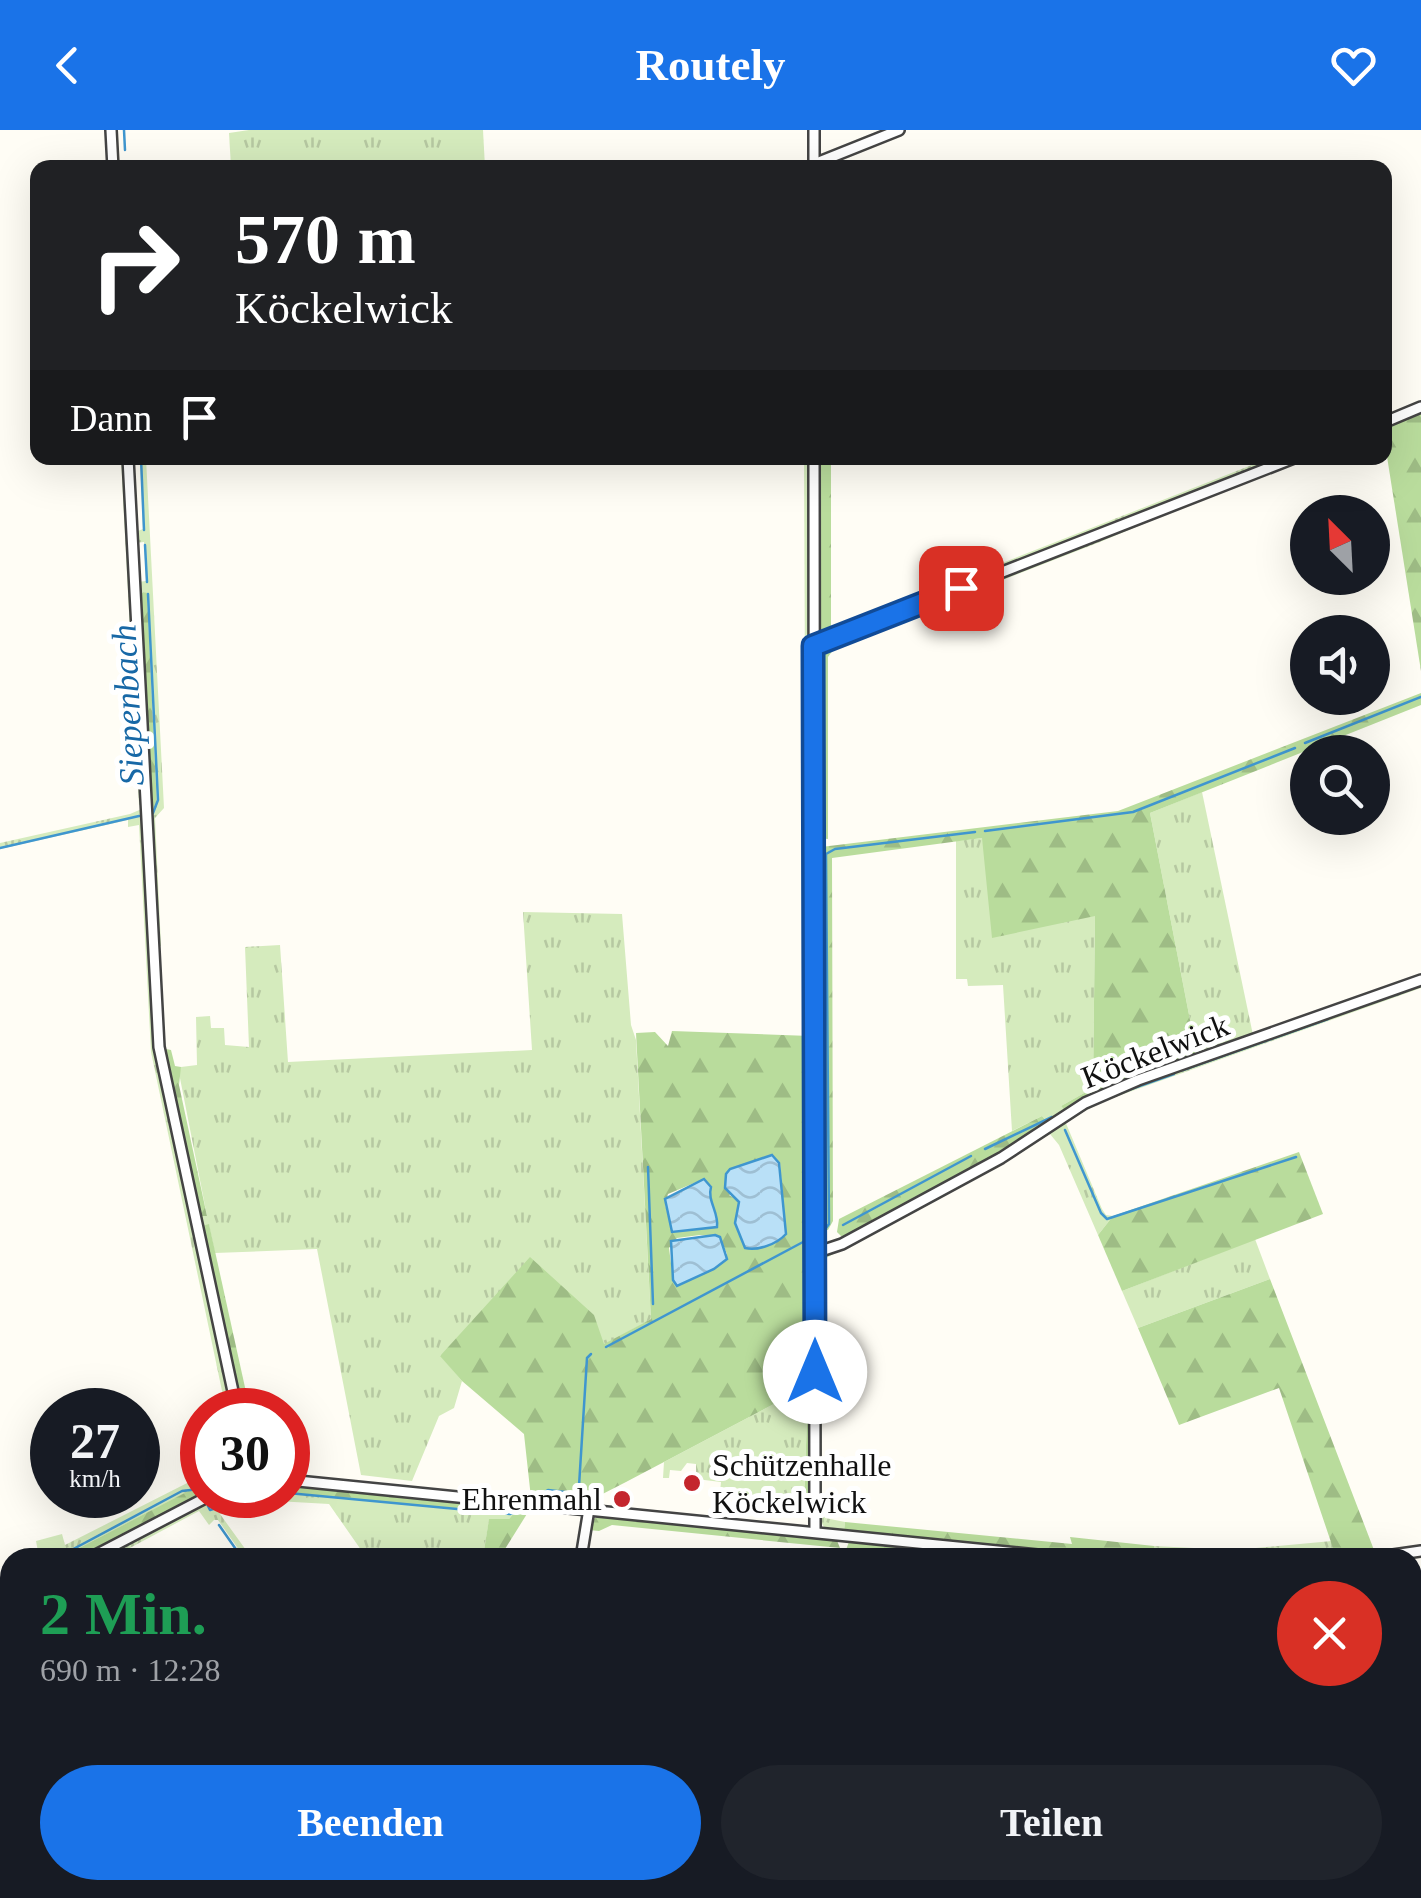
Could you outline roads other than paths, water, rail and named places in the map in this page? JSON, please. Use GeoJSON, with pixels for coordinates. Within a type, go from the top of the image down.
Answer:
{"type":"FeatureCollection","features":[{"type":"Feature","properties":{"kind":"street"},"geometry":{"type":"LineString","coordinates":[[111,130],[113,160]]}},
{"type":"Feature","properties":{"kind":"street"},"geometry":{"type":"LineString","coordinates":[[814,130],[814,160]]}},
{"type":"Feature","properties":{"kind":"street"},"geometry":{"type":"LineString","coordinates":[[828,160],[899,130]]}},
{"type":"Feature","properties":{"kind":"street"},"geometry":{"type":"LineString","coordinates":[[1392,419],[1421,408]]}},
{"type":"Feature","properties":{"kind":"street"},"geometry":{"type":"LineString","coordinates":[[128,465],[158,1048],[231,1388]]}},
{"type":"Feature","properties":{"kind":"street"},"geometry":{"type":"LineString","coordinates":[[814,465],[815,1530]]}},
{"type":"Feature","properties":{"kind":"street"},"geometry":{"type":"LineString","coordinates":[[813,646],[1276,465]]}},
{"type":"Feature","properties":{"kind":"street","name":"Köckelwick"},"geometry":{"type":"LineString","coordinates":[[815,1254],[842,1244],[1000,1158],[1086,1103],[1138,1080],[1421,980]]}},
{"type":"Feature","properties":{"kind":"street"},"geometry":{"type":"LineString","coordinates":[[310,1482],[977,1548]]}},
{"type":"Feature","properties":{"kind":"street"},"geometry":{"type":"LineString","coordinates":[[582,1548],[588,1508]]}},
{"type":"Feature","properties":{"kind":"street"},"geometry":{"type":"LineString","coordinates":[[109,1548],[180,1511]]}},
{"type":"Feature","properties":{"kind":"water"},"geometry":{"type":"Polygon","coordinates":[[[772,1155],[779,1163],[786,1234],[767,1246],[745,1248],[735,1223],[739,1202],[725,1188],[726,1174],[730,1169],[772,1155]]]}},
{"type":"Feature","properties":{"kind":"water"},"geometry":{"type":"Polygon","coordinates":[[[704,1179],[711,1187],[717,1227],[672,1232],[665,1199],[704,1179]]]}},
{"type":"Feature","properties":{"kind":"water"},"geometry":{"type":"Polygon","coordinates":[[[720,1237],[727,1259],[677,1286],[673,1280],[671,1241],[720,1237]]]}},
{"type":"Feature","properties":{"kind":"waterway","name":"Siepenbach"},"geometry":{"type":"LineString","coordinates":[[124,130],[125,150]]}},
{"type":"Feature","properties":{"kind":"waterway","name":"Siepenbach"},"geometry":{"type":"LineString","coordinates":[[141,465],[144,530]]}},
{"type":"Feature","properties":{"kind":"waterway","name":"Siepenbach"},"geometry":{"type":"LineString","coordinates":[[145,545],[147,582]]}},
{"type":"Feature","properties":{"kind":"waterway","name":"Siepenbach"},"geometry":{"type":"LineString","coordinates":[[148,594],[158,800],[153,813]]}},
{"type":"Feature","properties":{"kind":"waterway"},"geometry":{"type":"LineString","coordinates":[[1325,735],[1421,697]]}},
{"type":"Feature","properties":{"kind":"waterway"},"geometry":{"type":"LineString","coordinates":[[985,831],[1133,812],[1290,750]]}},
{"type":"Feature","properties":{"kind":"waterway","name":"Siepenbach"},"geometry":{"type":"LineString","coordinates":[[0,848],[139,816]]}},
{"type":"Feature","properties":{"kind":"waterway"},"geometry":{"type":"LineString","coordinates":[[823,1232],[829,1224],[826,854],[835,849],[975,832]]}},
{"type":"Feature","properties":{"kind":"waterway"},"geometry":{"type":"LineString","coordinates":[[1395,995],[1421,985]]}},
{"type":"Feature","properties":{"kind":"waterway"},"geometry":{"type":"LineString","coordinates":[[1337,1015],[1388,997]]}},
{"type":"Feature","properties":{"kind":"waterway"},"geometry":{"type":"LineString","coordinates":[[1183,1070],[1328,1019]]}},
{"type":"Feature","properties":{"kind":"waterway"},"geometry":{"type":"LineString","coordinates":[[1114,1095],[1174,1074]]}},
{"type":"Feature","properties":{"kind":"waterway"},"geometry":{"type":"LineString","coordinates":[[985,1149],[1052,1117]]}},
{"type":"Feature","properties":{"kind":"waterway"},"geometry":{"type":"LineString","coordinates":[[1065,1130],[1107,1219],[1296,1157]]}},
{"type":"Feature","properties":{"kind":"waterway"},"geometry":{"type":"LineString","coordinates":[[843,1225],[971,1156]]}},
{"type":"Feature","properties":{"kind":"waterway"},"geometry":{"type":"LineString","coordinates":[[648,1167],[653,1304]]}},
{"type":"Feature","properties":{"kind":"waterway"},"geometry":{"type":"LineString","coordinates":[[606,1347],[803,1242]]}},
{"type":"Feature","properties":{"kind":"waterway"},"geometry":{"type":"LineString","coordinates":[[539,1495],[548,1490],[573,1493],[579,1486],[587,1358],[591,1354]]}},
{"type":"Feature","properties":{"kind":"waterway"},"geometry":{"type":"LineString","coordinates":[[75,1548],[180,1492]]}},
{"type":"Feature","properties":{"kind":"waterway"},"geometry":{"type":"LineString","coordinates":[[310,1495],[510,1514],[525,1510]]}},
{"type":"Feature","properties":{"kind":"waterway"},"geometry":{"type":"LineString","coordinates":[[219,1525],[235,1548]]}},
{"type":"Feature","properties":{"kind":"place","name":"Schützenhalle Köckelwick"},"geometry":{"type":"Point","coordinates":[692,1483]}},
{"type":"Feature","properties":{"kind":"place","name":"Ehrenmahl"},"geometry":{"type":"Point","coordinates":[622,1499]}}]}
